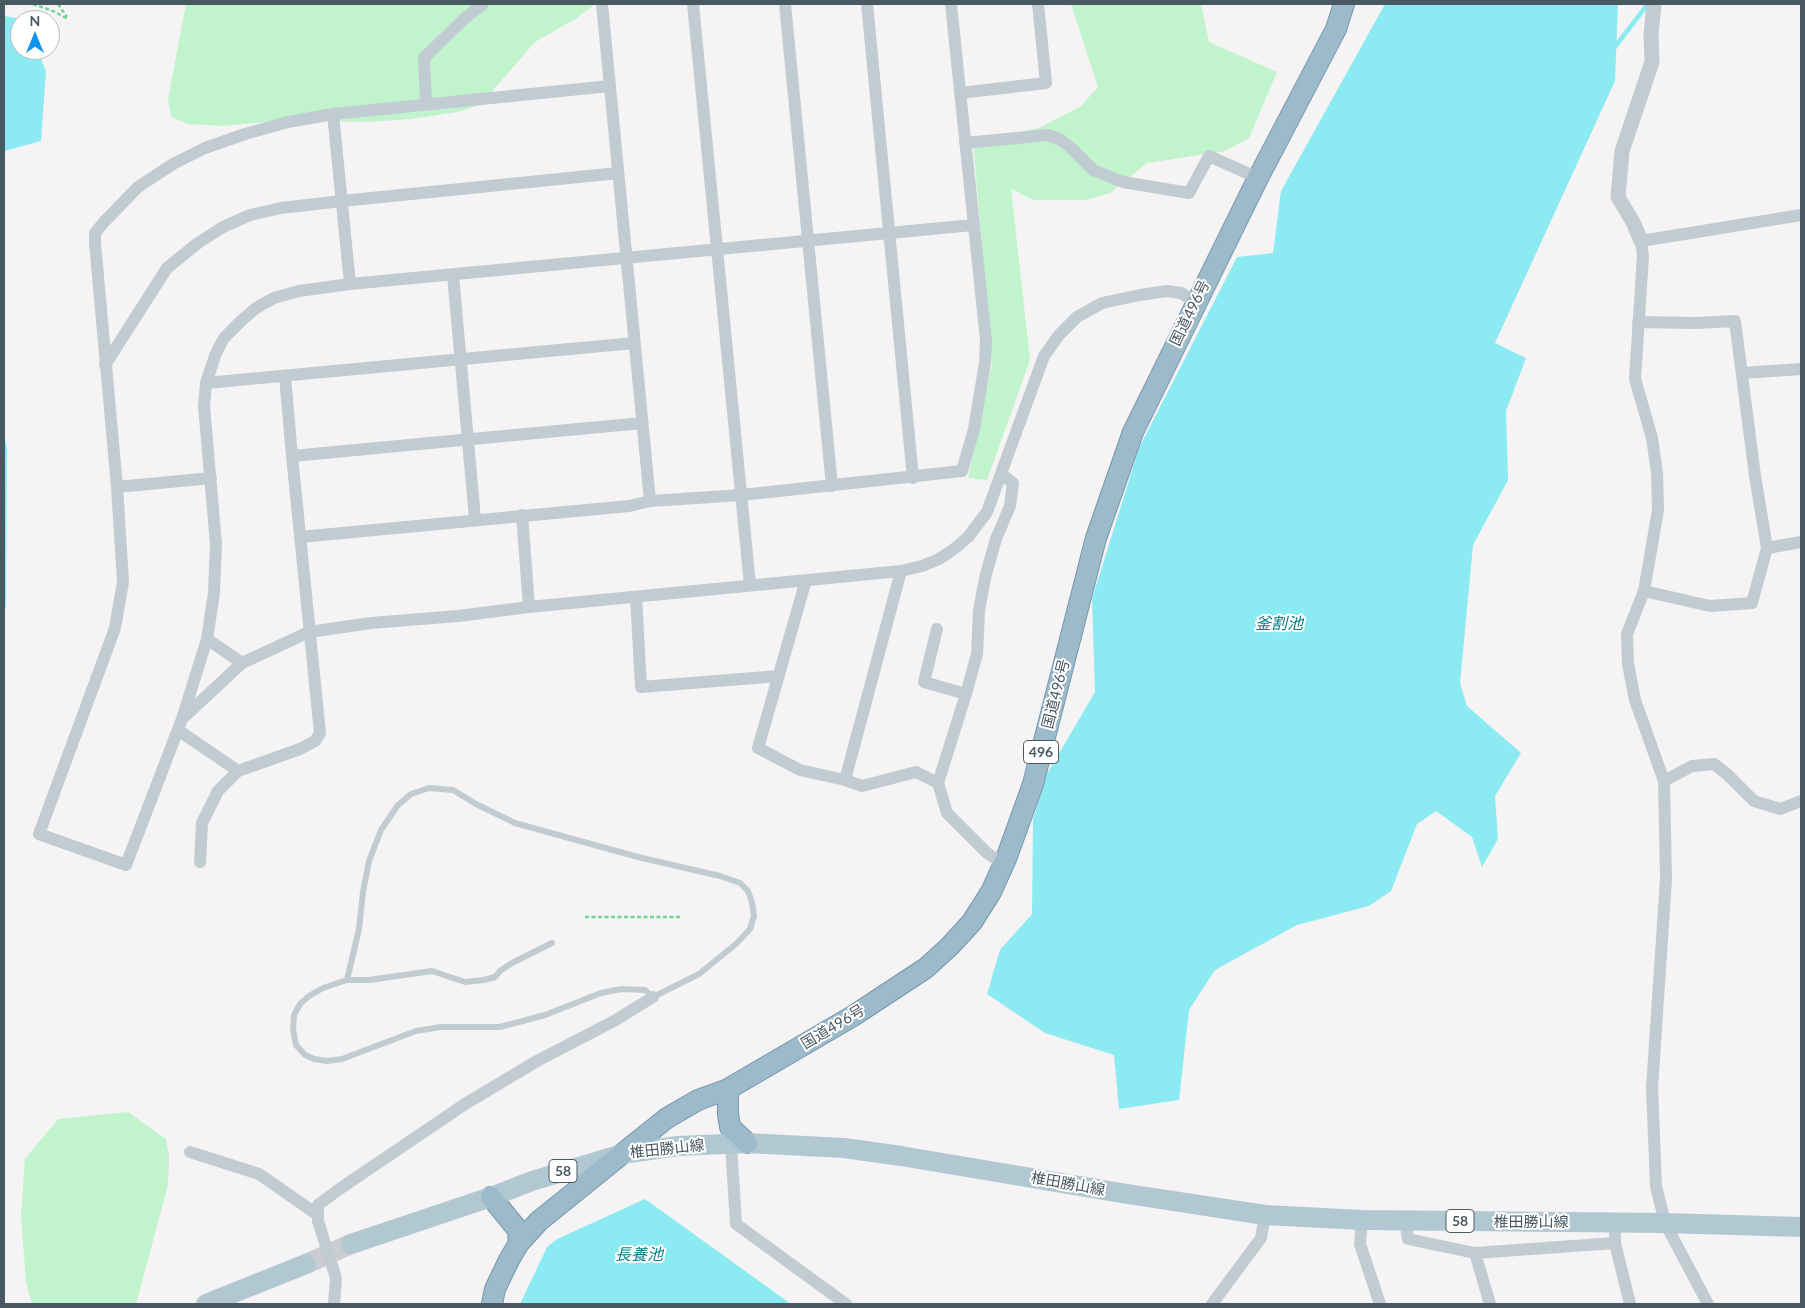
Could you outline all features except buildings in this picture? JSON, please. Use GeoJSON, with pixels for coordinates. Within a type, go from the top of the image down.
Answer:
{"type":"FeatureCollection","features":[{"type":"Feature","properties":{"kind":"highway","name":"国道496号"},"geometry":{"type":"LineString","coordinates":[[492,1304],[495,1289],[519,1243],[539,1220],[667,1118],[698,1100],[728,1090],[853,1016],[926,968],[972,922],[1004,864],[1033,784],[1096,538],[1133,432],[1258,178],[1336,29],[1344,4]]}},
{"type":"Feature","properties":{"kind":"highway"},"geometry":{"type":"LineString","coordinates":[[728,1090],[730,1127],[739,1143]]}},
{"type":"Feature","properties":{"kind":"highway"},"geometry":{"type":"LineString","coordinates":[[491,1197],[518,1230],[519,1243]]}},
{"type":"Feature","properties":{"kind":"main road","name":"椎田勝山線"},"geometry":{"type":"LineString","coordinates":[[351,1244],[491,1197],[532,1181],[622,1154],[678,1146],[739,1143],[844,1148],[1265,1215],[1362,1220],[1615,1222],[1801,1227]]}},
{"type":"Feature","properties":{"kind":"main road"},"geometry":{"type":"LineString","coordinates":[[206,1304],[306,1264]]}},
{"type":"Feature","properties":{"kind":"street"},"geometry":{"type":"LineString","coordinates":[[426,104],[424,58],[465,18],[483,4]]}},
{"type":"Feature","properties":{"kind":"street"},"geometry":{"type":"LineString","coordinates":[[602,4],[650,501]]}},
{"type":"Feature","properties":{"kind":"street"},"geometry":{"type":"LineString","coordinates":[[693,4],[750,585]]}},
{"type":"Feature","properties":{"kind":"street"},"geometry":{"type":"LineString","coordinates":[[786,4],[832,486]]}},
{"type":"Feature","properties":{"kind":"street"},"geometry":{"type":"LineString","coordinates":[[867,4],[913,478]]}},
{"type":"Feature","properties":{"kind":"street"},"geometry":{"type":"LineString","coordinates":[[300,537],[522,514],[629,506],[650,501],[742,495],[913,478],[962,471],[974,429],[985,363],[986,341],[951,4]]}},
{"type":"Feature","properties":{"kind":"street"},"geometry":{"type":"LineString","coordinates":[[960,93],[1046,83],[1038,4]]}},
{"type":"Feature","properties":{"kind":"street"},"geometry":{"type":"LineString","coordinates":[[1654,4],[1652,62],[1622,152],[1618,197],[1633,222],[1641,241],[1643,256],[1635,379],[1652,438],[1657,473],[1658,510],[1644,592],[1627,634],[1628,664],[1635,700],[1664,781],[1666,879],[1652,1088],[1656,1186],[1665,1223],[1708,1304]]}},
{"type":"Feature","properties":{"kind":"street"},"geometry":{"type":"LineString","coordinates":[[610,86],[333,114],[288,122],[245,134],[205,148],[173,164],[138,187],[95,233],[118,487],[123,582],[115,628],[39,834],[126,865],[180,724],[207,639],[214,593],[216,544],[204,406],[206,383],[216,353],[224,338],[256,308],[274,298],[299,291],[350,284],[973,225]]}},
{"type":"Feature","properties":{"kind":"street"},"geometry":{"type":"LineString","coordinates":[[333,114],[350,284]]}},
{"type":"Feature","properties":{"kind":"street"},"geometry":{"type":"LineString","coordinates":[[965,143],[1048,135],[1059,139],[1070,147],[1093,170],[1123,182],[1189,193],[1210,156],[1258,178]]}},
{"type":"Feature","properties":{"kind":"street"},"geometry":{"type":"LineString","coordinates":[[106,366],[167,268],[198,243],[223,227],[250,215],[281,208],[342,201],[618,173]]}},
{"type":"Feature","properties":{"kind":"street"},"geometry":{"type":"LineString","coordinates":[[1641,241],[1801,215]]}},
{"type":"Feature","properties":{"kind":"street"},"geometry":{"type":"LineString","coordinates":[[453,275],[475,519]]}},
{"type":"Feature","properties":{"kind":"street"},"geometry":{"type":"LineString","coordinates":[[180,724],[242,662],[309,632],[370,622],[458,616],[529,607],[901,571],[922,566],[939,559],[968,537],[987,512],[1044,356],[1059,335],[1077,317],[1102,303],[1167,291],[1181,293],[1196,302]]}},
{"type":"Feature","properties":{"kind":"street"},"geometry":{"type":"LineString","coordinates":[[1638,322],[1696,323],[1735,321],[1755,476],[1767,548],[1752,603],[1710,606],[1644,592]]}},
{"type":"Feature","properties":{"kind":"street"},"geometry":{"type":"LineString","coordinates":[[206,383],[634,343]]}},
{"type":"Feature","properties":{"kind":"street"},"geometry":{"type":"LineString","coordinates":[[1742,373],[1801,369]]}},
{"type":"Feature","properties":{"kind":"street"},"geometry":{"type":"LineString","coordinates":[[200,862],[202,823],[218,791],[238,771],[300,749],[315,741],[320,733],[285,376]]}},
{"type":"Feature","properties":{"kind":"street"},"geometry":{"type":"LineString","coordinates":[[292,456],[642,423]]}},
{"type":"Feature","properties":{"kind":"street"},"geometry":{"type":"LineString","coordinates":[[1002,474],[1013,483],[1010,506],[996,539],[984,578],[979,612],[977,654],[938,783],[947,813],[987,853],[1004,864]]}},
{"type":"Feature","properties":{"kind":"street"},"geometry":{"type":"LineString","coordinates":[[118,487],[211,478]]}},
{"type":"Feature","properties":{"kind":"street"},"geometry":{"type":"LineString","coordinates":[[522,514],[529,607]]}},
{"type":"Feature","properties":{"kind":"street"},"geometry":{"type":"LineString","coordinates":[[1767,548],[1801,542]]}},
{"type":"Feature","properties":{"kind":"street"},"geometry":{"type":"LineString","coordinates":[[845,780],[901,571]]}},
{"type":"Feature","properties":{"kind":"street"},"geometry":{"type":"LineString","coordinates":[[806,580],[758,748],[800,770],[845,780],[862,786],[916,772],[938,783]]}},
{"type":"Feature","properties":{"kind":"street"},"geometry":{"type":"LineString","coordinates":[[636,597],[641,687],[779,676]]}},
{"type":"Feature","properties":{"kind":"street"},"geometry":{"type":"LineString","coordinates":[[937,629],[924,682],[966,694]]}},
{"type":"Feature","properties":{"kind":"street"},"geometry":{"type":"LineString","coordinates":[[207,639],[242,662]]}},
{"type":"Feature","properties":{"kind":"street"},"geometry":{"type":"LineString","coordinates":[[180,724],[238,771]]}},
{"type":"Feature","properties":{"kind":"street"},"geometry":{"type":"LineString","coordinates":[[1664,781],[1692,766],[1714,764],[1754,801],[1780,809],[1801,800]]}},
{"type":"Feature","properties":{"kind":"street"},"geometry":{"type":"LineString","coordinates":[[334,1304],[336,1278],[318,1221],[318,1205],[465,1104],[537,1061],[614,1021],[653,997]]}},
{"type":"Feature","properties":{"kind":"street"},"geometry":{"type":"LineString","coordinates":[[739,1143],[736,1224],[846,1304]]}},
{"type":"Feature","properties":{"kind":"street"},"geometry":{"type":"LineString","coordinates":[[190,1152],[259,1174],[318,1215]]}},
{"type":"Feature","properties":{"kind":"street"},"geometry":{"type":"LineString","coordinates":[[1212,1304],[1261,1238],[1265,1215]]}},
{"type":"Feature","properties":{"kind":"street"},"geometry":{"type":"LineString","coordinates":[[1362,1220],[1360,1244],[1380,1304]]}},
{"type":"Feature","properties":{"kind":"street"},"geometry":{"type":"LineString","coordinates":[[1405,1220],[1408,1239],[1475,1253],[1616,1243]]}},
{"type":"Feature","properties":{"kind":"street"},"geometry":{"type":"LineString","coordinates":[[1615,1222],[1616,1243],[1630,1304]]}},
{"type":"Feature","properties":{"kind":"street"},"geometry":{"type":"LineString","coordinates":[[1475,1253],[1490,1304]]}},
{"type":"Feature","properties":{"kind":"lane"},"geometry":{"type":"LineString","coordinates":[[347,980],[359,929],[369,861],[381,830],[404,800],[412,794],[429,788],[453,790],[476,804],[515,823],[620,852],[720,876],[740,883],[748,891],[752,902],[754,916],[750,929],[736,944],[699,974],[653,997],[645,990],[621,989],[602,993],[545,1015],[500,1027],[441,1027],[416,1031],[342,1060],[327,1061],[305,1055],[296,1045],[293,1029],[294,1015],[300,1004],[323,988],[347,980],[369,980],[432,971],[465,982],[484,980],[495,977],[512,963],[552,943]]}},
{"type":"Feature","properties":{"kind":"path"},"geometry":{"type":"LineString","coordinates":[[33,4],[68,19],[58,4]]}},
{"type":"Feature","properties":{"kind":"path"},"geometry":{"type":"LineString","coordinates":[[585,917],[682,917]]}},
{"type":"Feature","properties":{"kind":"green space"},"geometry":{"type":"Polygon","coordinates":[[[186,4],[595,4],[575,19],[535,42],[481,104],[458,112],[411,119],[366,122],[285,120],[223,126],[188,124],[171,117],[168,99],[186,4]]]}},
{"type":"Feature","properties":{"kind":"green space"},"geometry":{"type":"Polygon","coordinates":[[[1071,4],[1201,4],[1209,42],[1277,72],[1249,138],[1225,151],[1147,163],[1110,193],[1087,200],[1033,200],[1011,189],[1030,360],[987,480],[968,478],[992,364],[973,141],[1039,128],[1081,106],[1098,87],[1071,4]]]}},
{"type":"Feature","properties":{"kind":"green space"},"geometry":{"type":"Polygon","coordinates":[[[128,1112],[166,1139],[169,1157],[168,1185],[136,1304],[32,1304],[26,1282],[21,1215],[25,1159],[58,1119],[128,1112]]]}},
{"type":"Feature","properties":{"kind":"water","name":"釜割池"},"geometry":{"type":"Polygon","coordinates":[[[1385,4],[1618,4],[1615,81],[1495,343],[1526,358],[1506,411],[1508,480],[1473,545],[1460,683],[1467,706],[1521,753],[1495,796],[1498,839],[1482,867],[1472,837],[1436,811],[1417,824],[1391,891],[1369,906],[1297,925],[1215,970],[1189,1010],[1179,1100],[1119,1109],[1114,1055],[1045,1033],[987,994],[1000,950],[1032,914],[1033,819],[1047,774],[1095,692],[1092,599],[1139,448],[1237,257],[1273,253],[1281,191],[1385,4]]]}},
{"type":"Feature","properties":{"kind":"water"},"geometry":{"type":"Polygon","coordinates":[[[4,16],[10,17],[10,60],[41,60],[46,71],[41,141],[4,151],[4,16]]]}},
{"type":"Feature","properties":{"kind":"water"},"geometry":{"type":"Polygon","coordinates":[[[4,435],[7,447],[6,607],[4,609],[4,435]]]}},
{"type":"Feature","properties":{"kind":"water","name":"長養池"},"geometry":{"type":"Polygon","coordinates":[[[645,1199],[791,1304],[520,1304],[547,1247],[557,1239],[645,1199]]]}},
{"type":"Feature","properties":{"kind":"waterway"},"geometry":{"type":"LineString","coordinates":[[1614,48],[1648,4]]}},
{"type":"Feature","properties":{"kind":"tunnel"},"geometry":{"type":"LineString","coordinates":[[306,1264],[351,1244]]}}]}
